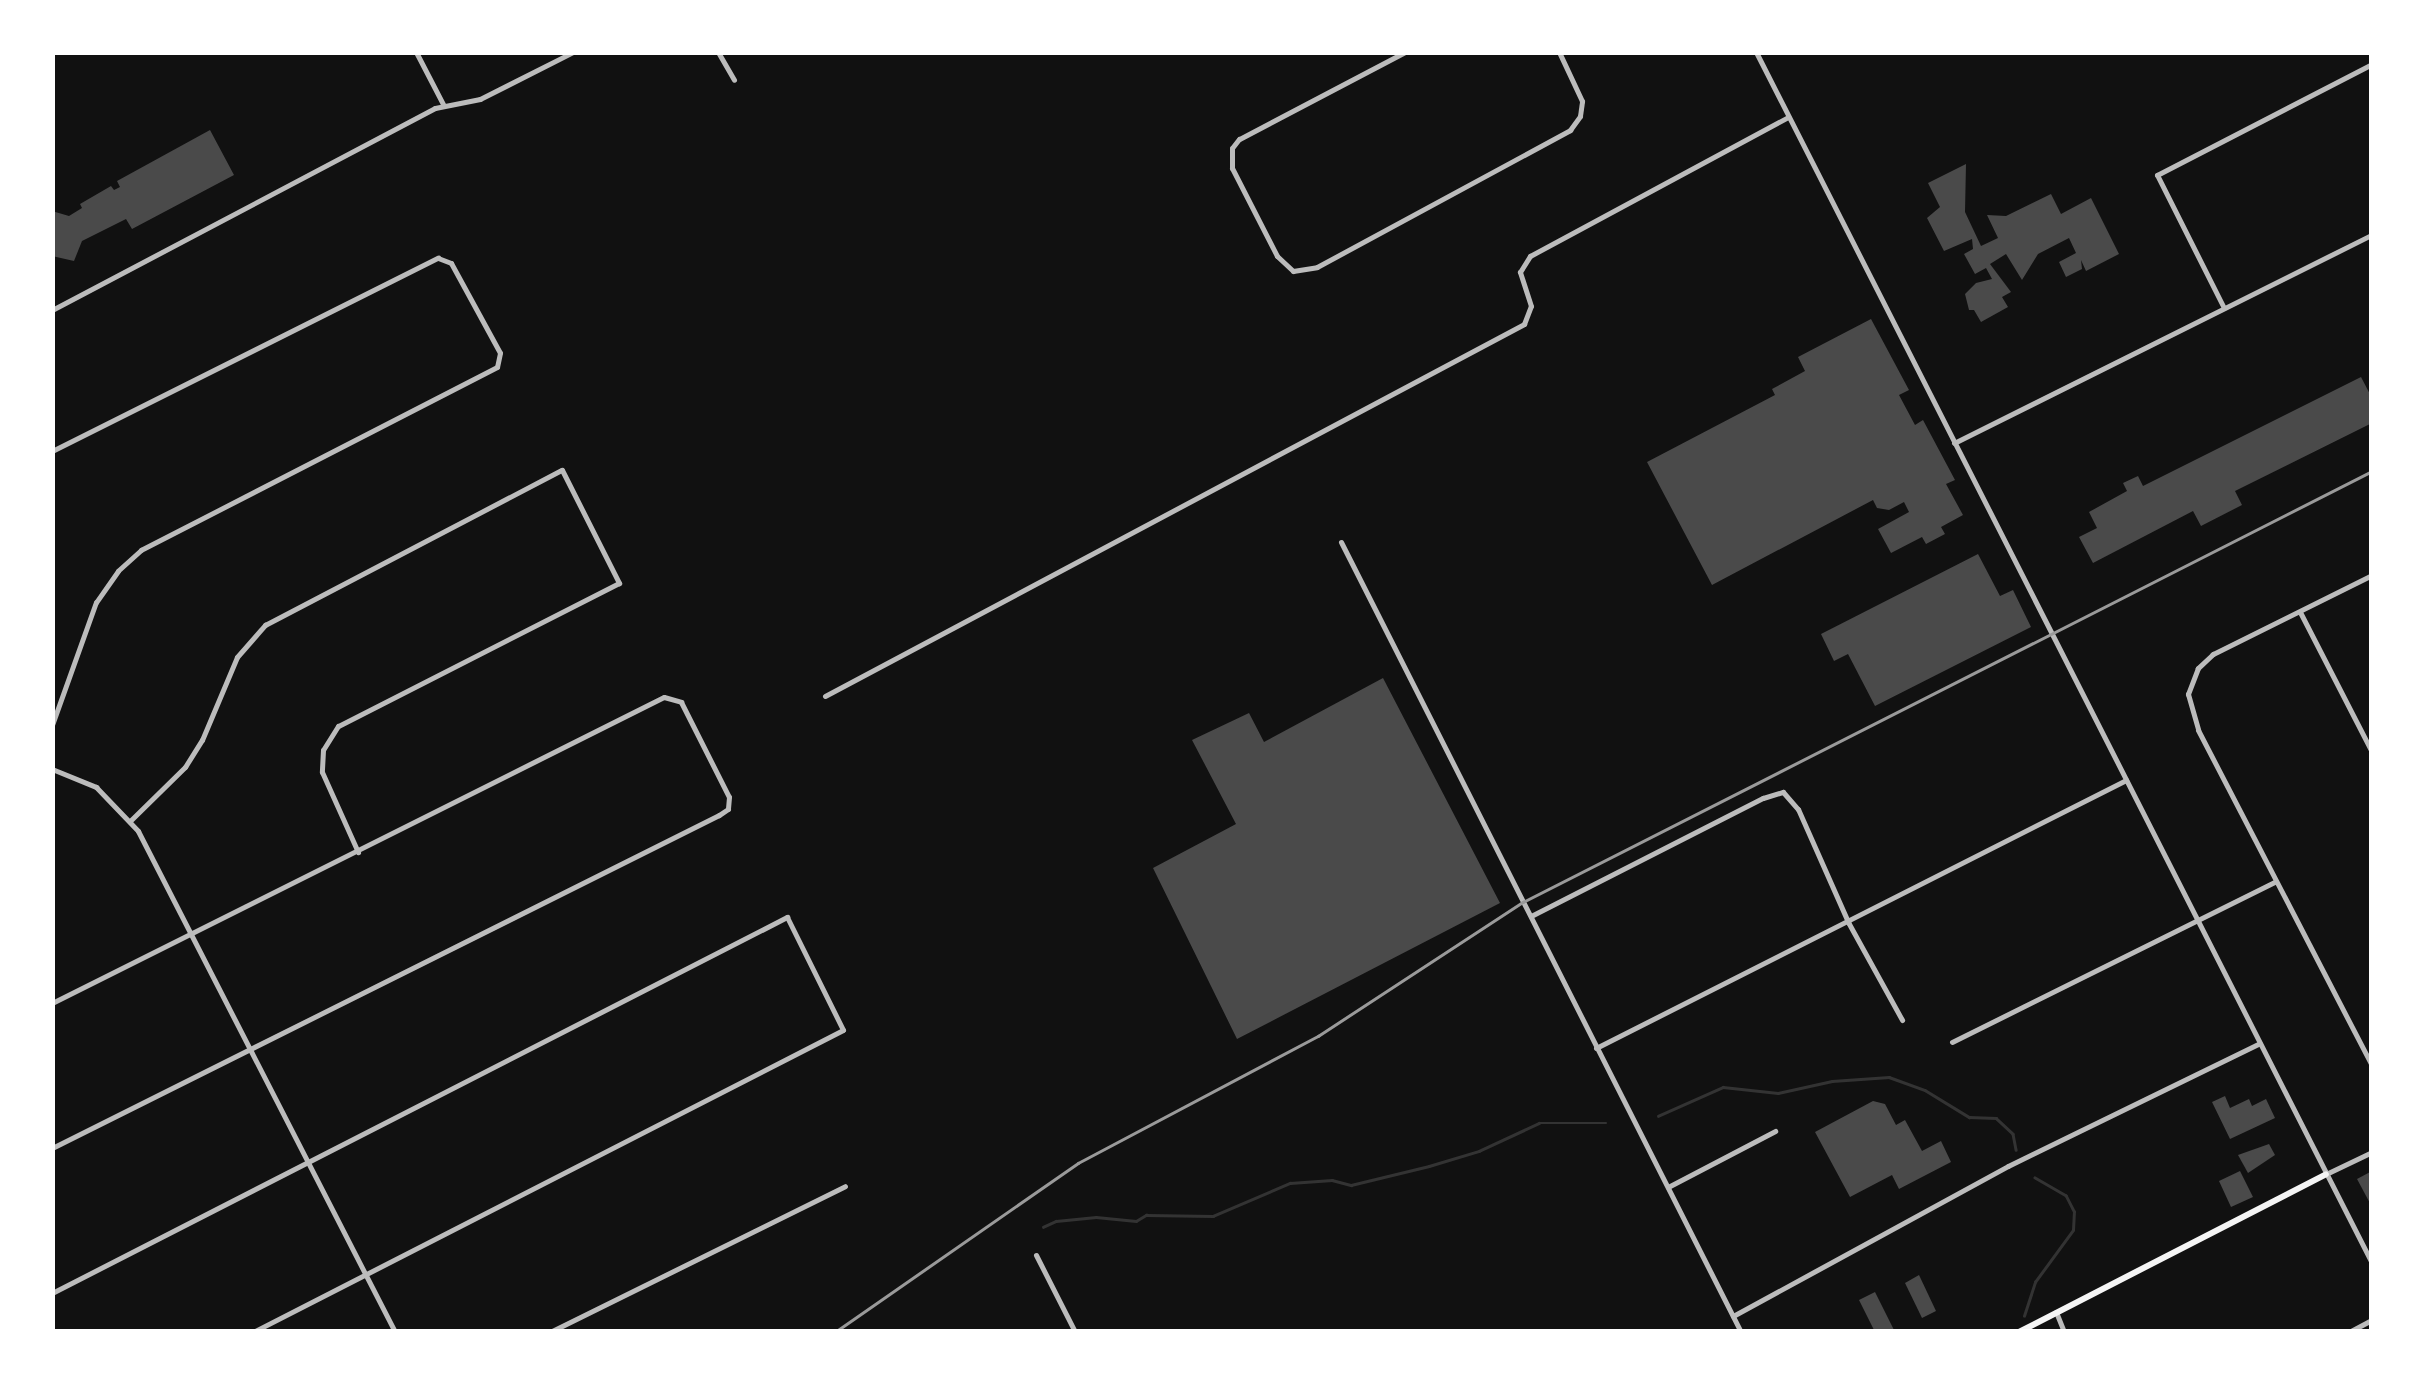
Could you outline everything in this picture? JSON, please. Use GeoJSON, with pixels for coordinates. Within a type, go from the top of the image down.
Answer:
{"type":"FeatureCollection","features":[{"type":"Feature","properties":{"kind":"main road"},"geometry":{"type":"LineString","coordinates":[[2019,1332],[2326,1174]]}},
{"type":"Feature","properties":{"kind":"street"},"geometry":{"type":"LineString","coordinates":[[416,52],[443,104]]}},
{"type":"Feature","properties":{"kind":"street"},"geometry":{"type":"LineString","coordinates":[[52,310],[443,104],[460,104],[492,94],[573,52]]}},
{"type":"Feature","properties":{"kind":"street"},"geometry":{"type":"LineString","coordinates":[[718,52],[734,80]]}},
{"type":"Feature","properties":{"kind":"street"},"geometry":{"type":"LineString","coordinates":[[1405,52],[1239,139],[1232,148],[1232,168],[1277,256],[1293,270],[1317,268],[1570,130],[1580,116],[1582,101],[1559,52]]}},
{"type":"Feature","properties":{"kind":"street"},"geometry":{"type":"LineString","coordinates":[[1756,52],[2194,920],[2372,1263]]}},
{"type":"Feature","properties":{"kind":"street"},"geometry":{"type":"LineString","coordinates":[[2224,308],[2157,175],[2372,64]]}},
{"type":"Feature","properties":{"kind":"street"},"geometry":{"type":"LineString","coordinates":[[825,696],[1524,324],[1530,306],[1520,272],[1530,256],[1788,117]]}},
{"type":"Feature","properties":{"kind":"street"},"geometry":{"type":"LineString","coordinates":[[1954,443],[2372,235]]}},
{"type":"Feature","properties":{"kind":"street"},"geometry":{"type":"LineString","coordinates":[[52,451],[443,258],[451,263],[500,353],[497,367],[141,550],[118,571],[96,602],[52,725]]}},
{"type":"Feature","properties":{"kind":"street"},"geometry":{"type":"LineString","coordinates":[[131,820],[185,767],[202,740],[237,656],[265,624],[562,470],[619,582],[338,726],[323,750],[322,772],[358,852]]}},
{"type":"Feature","properties":{"kind":"street"},"geometry":{"type":"LineString","coordinates":[[1340,542],[1742,1332]]}},
{"type":"Feature","properties":{"kind":"street"},"geometry":{"type":"LineString","coordinates":[[2372,575],[2213,654],[2198,668],[2188,694],[2198,730],[2372,1065]]}},
{"type":"Feature","properties":{"kind":"street"},"geometry":{"type":"LineString","coordinates":[[2300,612],[2372,752]]}},
{"type":"Feature","properties":{"kind":"street"},"geometry":{"type":"LineString","coordinates":[[52,1002],[194,935],[664,697],[680,702],[729,797],[728,808],[719,815],[52,1148]]}},
{"type":"Feature","properties":{"kind":"street"},"geometry":{"type":"LineString","coordinates":[[52,769],[96,787],[131,820],[194,935],[394,1332]]}},
{"type":"Feature","properties":{"kind":"street"},"geometry":{"type":"LineString","coordinates":[[1596,1048],[2126,780]]}},
{"type":"Feature","properties":{"kind":"street"},"geometry":{"type":"LineString","coordinates":[[1530,916],[1763,798],[1784,792],[1798,809],[1848,922],[1902,1020]]}},
{"type":"Feature","properties":{"kind":"street"},"geometry":{"type":"LineString","coordinates":[[1952,1042],[2275,882]]}},
{"type":"Feature","properties":{"kind":"street"},"geometry":{"type":"LineString","coordinates":[[52,1293],[788,917],[843,1030],[253,1332]]}},
{"type":"Feature","properties":{"kind":"street"},"geometry":{"type":"LineString","coordinates":[[1733,1316],[2008,1166],[2260,1043]]}},
{"type":"Feature","properties":{"kind":"street"},"geometry":{"type":"LineString","coordinates":[[1668,1186],[1775,1130]]}},
{"type":"Feature","properties":{"kind":"street"},"geometry":{"type":"LineString","coordinates":[[2326,1174],[2372,1152]]}},
{"type":"Feature","properties":{"kind":"street"},"geometry":{"type":"LineString","coordinates":[[550,1332],[845,1186]]}},
{"type":"Feature","properties":{"kind":"street"},"geometry":{"type":"LineString","coordinates":[[1036,1254],[1075,1332]]}},
{"type":"Feature","properties":{"kind":"street"},"geometry":{"type":"LineString","coordinates":[[2056,1312],[2064,1332]]}},
{"type":"Feature","properties":{"kind":"street"},"geometry":{"type":"LineString","coordinates":[[2349,1332],[2372,1320]]}},
{"type":"Feature","properties":{"kind":"building"},"geometry":{"type":"Polygon","coordinates":[[[210,130],[234,175],[132,229],[126,219],[82,241],[74,261],[52,256],[52,211],[69,216],[82,208],[80,204],[111,186],[114,190],[120,187],[117,181],[210,130]]]}},
{"type":"Feature","properties":{"kind":"building"},"geometry":{"type":"Polygon","coordinates":[[[1966,164],[1965,212],[1981,246],[1998,238],[1987,215],[2006,216],[2051,194],[2061,214],[2091,198],[2119,254],[2086,271],[2081,260],[2082,269],[2066,277],[2059,262],[2076,253],[2069,238],[2038,254],[2022,280],[2006,254],[1990,264],[2011,292],[2002,297],[2008,307],[1981,322],[1974,310],[1969,310],[1965,294],[1976,283],[1992,279],[1986,268],[1975,274],[1964,254],[1973,249],[1972,239],[1944,251],[1927,218],[1940,207],[1928,183],[1966,164]]]}},
{"type":"Feature","properties":{"kind":"building"},"geometry":{"type":"Polygon","coordinates":[[[1871,319],[1909,390],[1899,395],[1915,425],[1923,420],[1955,480],[1946,484],[1963,515],[1941,527],[1945,534],[1926,544],[1922,537],[1891,553],[1878,529],[1909,512],[1904,502],[1889,510],[1877,508],[1873,500],[1712,585],[1647,462],[1775,395],[1772,389],[1805,371],[1798,357],[1871,319]]]}},
{"type":"Feature","properties":{"kind":"building"},"geometry":{"type":"Polygon","coordinates":[[[2361,377],[2372,398],[2372,423],[2235,491],[2242,505],[2201,526],[2193,511],[2093,563],[2079,537],[2097,528],[2089,512],[2127,491],[2123,483],[2138,476],[2143,486],[2361,377]]]}},
{"type":"Feature","properties":{"kind":"building"},"geometry":{"type":"Polygon","coordinates":[[[1978,554],[2000,596],[2013,590],[2031,627],[1875,706],[1848,654],[1834,661],[1821,634],[1978,554]]]}},
{"type":"Feature","properties":{"kind":"building"},"geometry":{"type":"Polygon","coordinates":[[[1383,678],[1500,903],[1237,1039],[1153,868],[1236,824],[1192,740],[1249,713],[1264,742],[1383,678]]]}},
{"type":"Feature","properties":{"kind":"building"},"geometry":{"type":"Polygon","coordinates":[[[2225,1096],[2230,1108],[2249,1099],[2252,1106],[2266,1099],[2275,1118],[2230,1139],[2212,1102],[2225,1096]]]}},
{"type":"Feature","properties":{"kind":"building"},"geometry":{"type":"Polygon","coordinates":[[[1873,1101],[1885,1104],[1896,1125],[1905,1120],[1922,1151],[1941,1141],[1951,1162],[1899,1189],[1892,1175],[1850,1197],[1815,1132],[1873,1101]]]}},
{"type":"Feature","properties":{"kind":"building"},"geometry":{"type":"Polygon","coordinates":[[[2269,1144],[2275,1155],[2248,1173],[2238,1155],[2269,1144]]]}},
{"type":"Feature","properties":{"kind":"building"},"geometry":{"type":"Polygon","coordinates":[[[2240,1171],[2253,1197],[2231,1207],[2219,1181],[2240,1171]]]}},
{"type":"Feature","properties":{"kind":"building"},"geometry":{"type":"Polygon","coordinates":[[[2372,1171],[2372,1207],[2357,1179],[2372,1171]]]}},
{"type":"Feature","properties":{"kind":"building"},"geometry":{"type":"Polygon","coordinates":[[[1919,1275],[1936,1311],[1922,1318],[1905,1283],[1919,1275]]]}},
{"type":"Feature","properties":{"kind":"building"},"geometry":{"type":"Polygon","coordinates":[[[1875,1292],[1895,1332],[1875,1332],[1859,1300],[1875,1292]]]}},
{"type":"Feature","properties":{"kind":"waterway"},"geometry":{"type":"LineString","coordinates":[[1658,1116],[1723,1087],[1778,1093],[1832,1081],[1889,1077],[1925,1090],[1969,1117],[1996,1118],[2013,1134],[2016,1150]]}},
{"type":"Feature","properties":{"kind":"waterway"},"geometry":{"type":"LineString","coordinates":[[1043,1227],[1056,1221],[1096,1217],[1136,1221],[1146,1215],[1213,1216],[1290,1183],[1332,1180],[1351,1185],[1429,1166],[1479,1151],[1539,1123],[1606,1123]]}},
{"type":"Feature","properties":{"kind":"waterway"},"geometry":{"type":"LineString","coordinates":[[2024,1316],[2035,1282],[2073,1230],[2074,1212],[2066,1196],[2035,1178]]}},
{"type":"Feature","properties":{"kind":"railway"},"geometry":{"type":"LineString","coordinates":[[835,1332],[1078,1163],[1318,1036],[1523,902],[2372,471]]}}]}
